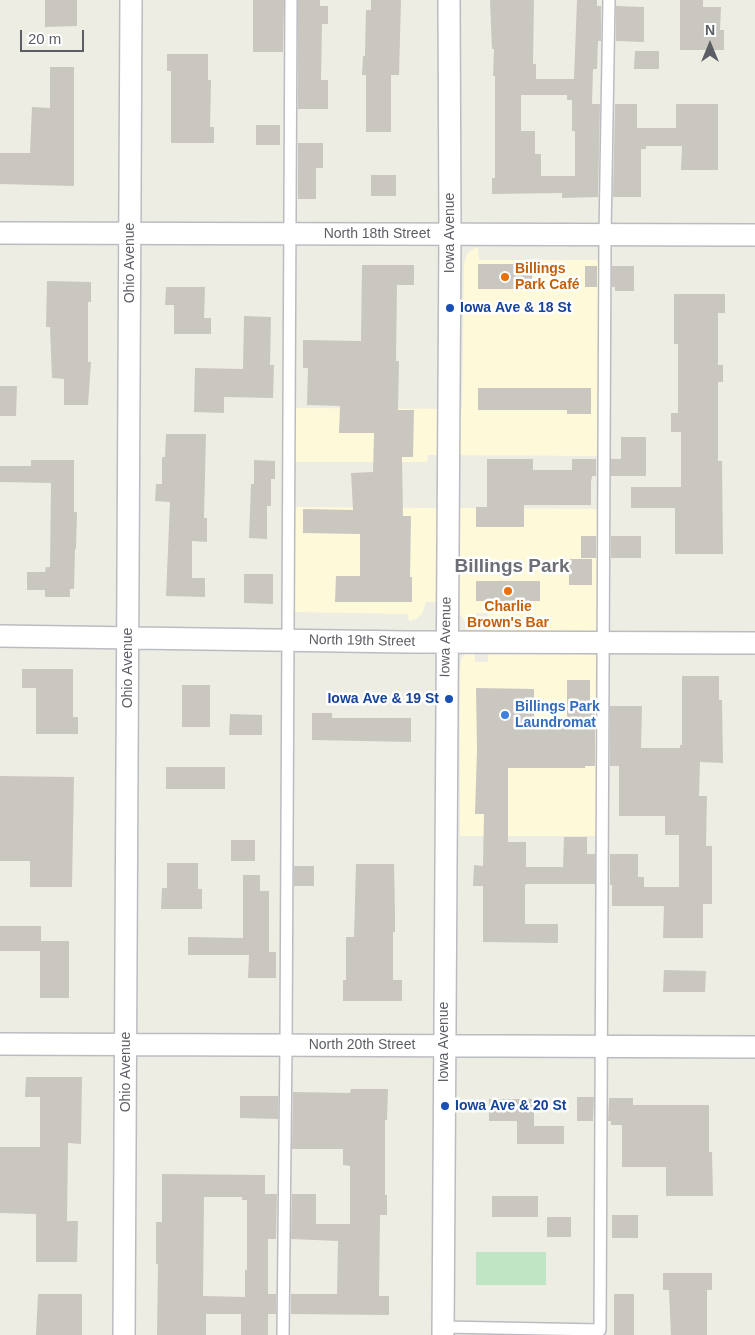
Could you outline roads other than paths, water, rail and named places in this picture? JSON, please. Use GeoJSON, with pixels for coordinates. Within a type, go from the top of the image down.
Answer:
{"type":"FeatureCollection","features":[{"type":"Feature","properties":{"kind":"street","name":"Ohio Avenue"},"geometry":{"type":"LineString","coordinates":[[124,1335],[131,0]]}},
{"type":"Feature","properties":{"kind":"street","name":"Iowa Avenue"},"geometry":{"type":"LineString","coordinates":[[443,1331],[450,234],[449,0]]}},
{"type":"Feature","properties":{"kind":"street","name":"North 18th Street"},"geometry":{"type":"LineString","coordinates":[[0,233],[755,236]]}},
{"type":"Feature","properties":{"kind":"street","name":"North 19th Street"},"geometry":{"type":"LineString","coordinates":[[0,636],[446,642],[755,643]]}},
{"type":"Feature","properties":{"kind":"street","name":"North 20th Street"},"geometry":{"type":"LineString","coordinates":[[0,1044],[755,1047]]}},
{"type":"Feature","properties":{"kind":"lane"},"geometry":{"type":"LineString","coordinates":[[282,1335],[286,1045],[291,0]]}},
{"type":"Feature","properties":{"kind":"lane"},"geometry":{"type":"LineString","coordinates":[[443,1331],[600,1330],[605,235],[608,0]]}},
{"type":"Feature","properties":{"kind":"place","name":"Billings Park Café"},"geometry":{"type":"Point","coordinates":[505,277]}},
{"type":"Feature","properties":{"kind":"place","name":"Iowa Ave & 18 St"},"geometry":{"type":"Point","coordinates":[450,308]}},
{"type":"Feature","properties":{"kind":"place","name":"Charlie Brown's Bar"},"geometry":{"type":"Point","coordinates":[508,591]}},
{"type":"Feature","properties":{"kind":"place","name":"Iowa Ave & 19 St"},"geometry":{"type":"Point","coordinates":[449,699]}},
{"type":"Feature","properties":{"kind":"place","name":"Billings Park Laundromat"},"geometry":{"type":"Point","coordinates":[505,715]}},
{"type":"Feature","properties":{"kind":"place","name":"Iowa Ave & 20 St"},"geometry":{"type":"Point","coordinates":[445,1106]}},
{"type":"Feature","properties":{"kind":"district","name":"Billings Park"},"geometry":{"type":"Point","coordinates":[512,567]}}]}
